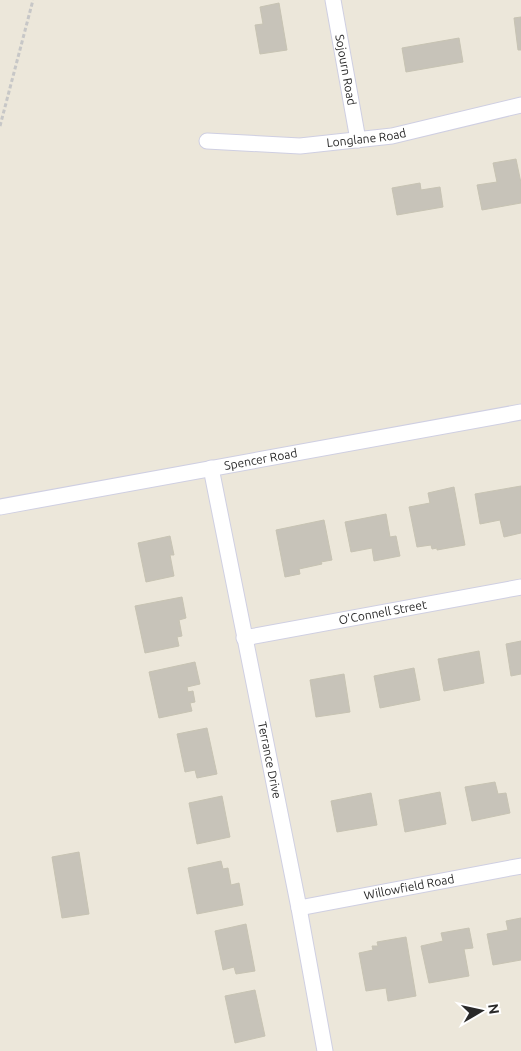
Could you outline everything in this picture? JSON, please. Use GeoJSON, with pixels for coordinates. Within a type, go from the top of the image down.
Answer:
{"type":"FeatureCollection","features":[{"type":"Feature","properties":{"kind":"street","name":"Sojourn Road"},"geometry":{"type":"LineString","coordinates":[[333,0],[358,140]]}},
{"type":"Feature","properties":{"kind":"street","name":"Longlane Road"},"geometry":{"type":"LineString","coordinates":[[207,142],[300,146],[392,136],[521,105]]}},
{"type":"Feature","properties":{"kind":"street","name":"Spencer Road"},"geometry":{"type":"LineString","coordinates":[[0,507],[521,412]]}},
{"type":"Feature","properties":{"kind":"street","name":"Terrance Drive"},"geometry":{"type":"LineString","coordinates":[[211,468],[326,1051]]}},
{"type":"Feature","properties":{"kind":"street","name":"O'Connell Street"},"geometry":{"type":"LineString","coordinates":[[244,638],[521,587]]}},
{"type":"Feature","properties":{"kind":"street","name":"Willowfield Road"},"geometry":{"type":"LineString","coordinates":[[299,908],[521,866]]}},
{"type":"Feature","properties":{"kind":"path"},"geometry":{"type":"LineString","coordinates":[[0,126],[33,0]]}},
{"type":"Feature","properties":{"kind":"building"},"geometry":{"type":"Polygon","coordinates":[[[279,3],[287,50],[260,54],[255,25],[263,24],[260,7],[279,3]]]}},
{"type":"Feature","properties":{"kind":"building"},"geometry":{"type":"Polygon","coordinates":[[[521,17],[521,50],[518,50],[514,18],[521,17]]]}},
{"type":"Feature","properties":{"kind":"building"},"geometry":{"type":"Polygon","coordinates":[[[459,38],[463,62],[406,72],[402,48],[459,38]]]}},
{"type":"Feature","properties":{"kind":"building"},"geometry":{"type":"Polygon","coordinates":[[[516,159],[521,183],[521,203],[482,210],[477,185],[497,182],[493,163],[516,159]]]}},
{"type":"Feature","properties":{"kind":"building"},"geometry":{"type":"Polygon","coordinates":[[[420,183],[421,190],[440,187],[443,207],[397,215],[392,188],[420,183]]]}},
{"type":"Feature","properties":{"kind":"building"},"geometry":{"type":"Polygon","coordinates":[[[521,486],[521,533],[504,537],[500,520],[480,524],[475,494],[521,486]]]}},
{"type":"Feature","properties":{"kind":"building"},"geometry":{"type":"Polygon","coordinates":[[[454,487],[465,545],[437,550],[437,548],[432,549],[431,545],[417,547],[409,507],[430,503],[428,493],[454,487]]]}},
{"type":"Feature","properties":{"kind":"building"},"geometry":{"type":"Polygon","coordinates":[[[386,514],[390,537],[396,536],[400,556],[374,561],[372,548],[351,552],[345,522],[386,514]]]}},
{"type":"Feature","properties":{"kind":"building"},"geometry":{"type":"Polygon","coordinates":[[[324,520],[332,560],[299,569],[300,574],[285,577],[276,530],[324,520]]]}},
{"type":"Feature","properties":{"kind":"building"},"geometry":{"type":"Polygon","coordinates":[[[170,536],[174,555],[170,555],[174,576],[146,582],[138,543],[170,536]]]}},
{"type":"Feature","properties":{"kind":"building"},"geometry":{"type":"Polygon","coordinates":[[[182,597],[186,618],[179,620],[182,636],[177,637],[179,646],[145,653],[135,606],[182,597]]]}},
{"type":"Feature","properties":{"kind":"building"},"geometry":{"type":"Polygon","coordinates":[[[521,641],[521,674],[511,676],[506,644],[521,641]]]}},
{"type":"Feature","properties":{"kind":"building"},"geometry":{"type":"Polygon","coordinates":[[[479,651],[484,683],[444,691],[438,659],[479,651]]]}},
{"type":"Feature","properties":{"kind":"building"},"geometry":{"type":"Polygon","coordinates":[[[195,662],[200,684],[187,687],[188,692],[193,691],[195,702],[190,703],[192,711],[159,718],[149,672],[195,662]]]}},
{"type":"Feature","properties":{"kind":"building"},"geometry":{"type":"Polygon","coordinates":[[[414,668],[420,700],[380,708],[374,676],[414,668]]]}},
{"type":"Feature","properties":{"kind":"building"},"geometry":{"type":"Polygon","coordinates":[[[344,674],[350,712],[316,717],[310,680],[344,674]]]}},
{"type":"Feature","properties":{"kind":"building"},"geometry":{"type":"Polygon","coordinates":[[[207,728],[217,774],[197,778],[195,770],[185,772],[177,734],[207,728]]]}},
{"type":"Feature","properties":{"kind":"building"},"geometry":{"type":"Polygon","coordinates":[[[495,782],[498,794],[506,793],[510,813],[472,821],[465,787],[495,782]]]}},
{"type":"Feature","properties":{"kind":"building"},"geometry":{"type":"Polygon","coordinates":[[[440,792],[446,824],[405,832],[399,800],[440,792]]]}},
{"type":"Feature","properties":{"kind":"building"},"geometry":{"type":"Polygon","coordinates":[[[371,793],[377,825],[337,832],[331,801],[371,793]]]}},
{"type":"Feature","properties":{"kind":"building"},"geometry":{"type":"Polygon","coordinates":[[[222,796],[230,837],[197,844],[189,803],[222,796]]]}},
{"type":"Feature","properties":{"kind":"building"},"geometry":{"type":"Polygon","coordinates":[[[79,852],[89,914],[62,918],[52,857],[79,852]]]}},
{"type":"Feature","properties":{"kind":"building"},"geometry":{"type":"Polygon","coordinates":[[[221,861],[223,869],[228,868],[231,885],[239,883],[243,905],[197,914],[188,868],[221,861]]]}},
{"type":"Feature","properties":{"kind":"building"},"geometry":{"type":"Polygon","coordinates":[[[521,918],[521,960],[493,965],[487,934],[508,930],[506,921],[521,918]]]}},
{"type":"Feature","properties":{"kind":"building"},"geometry":{"type":"Polygon","coordinates":[[[246,924],[255,971],[236,974],[234,967],[223,970],[215,931],[246,924]]]}},
{"type":"Feature","properties":{"kind":"building"},"geometry":{"type":"Polygon","coordinates":[[[469,928],[473,948],[464,949],[469,976],[429,983],[421,946],[443,941],[441,933],[469,928]]]}},
{"type":"Feature","properties":{"kind":"building"},"geometry":{"type":"Polygon","coordinates":[[[406,937],[416,996],[388,1001],[386,988],[366,991],[359,953],[373,950],[372,946],[378,946],[377,942],[406,937]]]}},
{"type":"Feature","properties":{"kind":"building"},"geometry":{"type":"Polygon","coordinates":[[[255,990],[265,1036],[235,1043],[225,996],[255,990]]]}}]}
